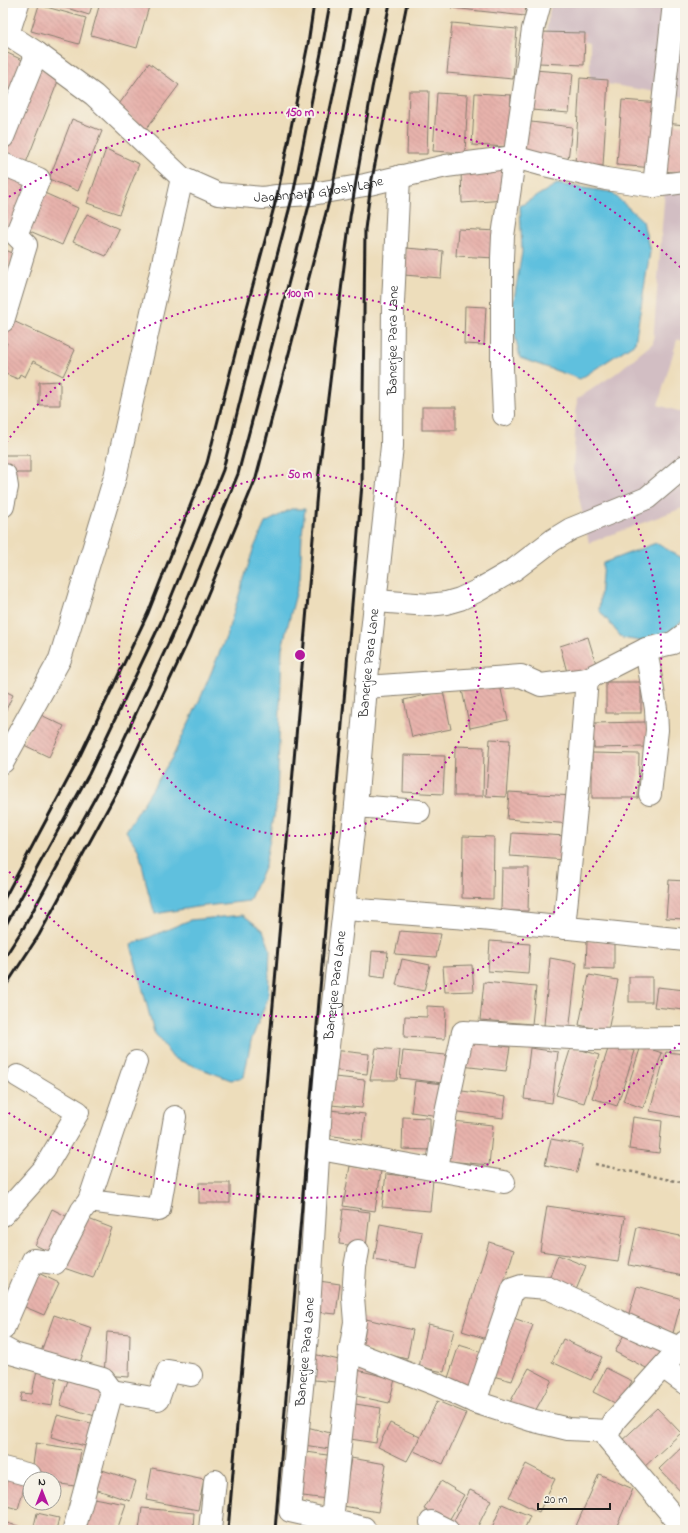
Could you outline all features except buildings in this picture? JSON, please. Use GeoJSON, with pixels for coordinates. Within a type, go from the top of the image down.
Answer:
{"type":"FeatureCollection","features":[{"type":"Feature","properties":{"kind":"street"},"geometry":{"type":"LineString","coordinates":[[5,34],[18,3]]}},
{"type":"Feature","properties":{"kind":"street"},"geometry":{"type":"LineString","coordinates":[[504,415],[502,368],[502,258],[514,157],[533,29],[540,3]]}},
{"type":"Feature","properties":{"kind":"street"},"geometry":{"type":"LineString","coordinates":[[654,186],[674,3]]}},
{"type":"Feature","properties":{"kind":"street","name":"Jagannath Ghosh Lane"},"geometry":{"type":"LineString","coordinates":[[5,34],[37,53],[94,95],[182,178],[218,194],[263,198],[312,194],[350,188],[446,166],[514,157],[600,177],[654,186],[685,182]]}},
{"type":"Feature","properties":{"kind":"street"},"geometry":{"type":"LineString","coordinates":[[3,137],[37,53]]}},
{"type":"Feature","properties":{"kind":"street"},"geometry":{"type":"LineString","coordinates":[[3,164],[39,179],[16,235],[26,245],[5,309]]}},
{"type":"Feature","properties":{"kind":"street","name":"Banerjee Para Lane"},"geometry":{"type":"LineString","coordinates":[[365,1530],[364,1528],[332,1520],[290,1512],[308,1326],[320,1149],[321,1106],[345,909],[356,806],[366,687],[392,446],[393,302],[399,177],[401,176]]}},
{"type":"Feature","properties":{"kind":"street"},"geometry":{"type":"LineString","coordinates":[[3,762],[60,660],[115,477],[182,178]]}},
{"type":"Feature","properties":{"kind":"street"},"geometry":{"type":"LineString","coordinates":[[376,601],[429,605],[446,603],[460,599],[515,569],[553,540],[572,529],[647,498],[685,466]]}},
{"type":"Feature","properties":{"kind":"street"},"geometry":{"type":"LineString","coordinates":[[3,475],[5,475],[7,487],[3,506]]}},
{"type":"Feature","properties":{"kind":"street"},"geometry":{"type":"LineString","coordinates":[[366,687],[521,676],[541,685],[587,680],[646,649],[673,643],[685,634]]}},
{"type":"Feature","properties":{"kind":"street"},"geometry":{"type":"LineString","coordinates":[[646,649],[656,709],[657,730],[650,794]]}},
{"type":"Feature","properties":{"kind":"street"},"geometry":{"type":"LineString","coordinates":[[564,928],[587,680]]}},
{"type":"Feature","properties":{"kind":"street"},"geometry":{"type":"LineString","coordinates":[[356,806],[418,811]]}},
{"type":"Feature","properties":{"kind":"street"},"geometry":{"type":"LineString","coordinates":[[345,909],[481,919],[685,940]]}},
{"type":"Feature","properties":{"kind":"street"},"geometry":{"type":"LineString","coordinates":[[437,1170],[446,1112],[463,1032],[589,1039],[685,1038]]}},
{"type":"Feature","properties":{"kind":"street"},"geometry":{"type":"LineString","coordinates":[[3,1328],[33,1260],[55,1263],[82,1210],[90,1201],[136,1062]]}},
{"type":"Feature","properties":{"kind":"street"},"geometry":{"type":"LineString","coordinates":[[3,1215],[44,1169],[78,1112],[18,1076]]}},
{"type":"Feature","properties":{"kind":"street"},"geometry":{"type":"LineString","coordinates":[[90,1201],[159,1210],[175,1116]]}},
{"type":"Feature","properties":{"kind":"street"},"geometry":{"type":"LineString","coordinates":[[320,1149],[504,1182]]}},
{"type":"Feature","properties":{"kind":"street"},"geometry":{"type":"LineString","coordinates":[[332,1520],[350,1351],[355,1322],[353,1297],[355,1267],[358,1251]]}},
{"type":"Feature","properties":{"kind":"street"},"geometry":{"type":"LineString","coordinates":[[476,1402],[513,1289],[522,1286],[548,1288],[620,1322],[682,1345],[615,1420],[609,1431],[608,1439],[685,1530]]}},
{"type":"Feature","properties":{"kind":"street"},"geometry":{"type":"LineString","coordinates":[[3,1348],[14,1354],[103,1379],[112,1391],[158,1398],[168,1371],[191,1375]]}},
{"type":"Feature","properties":{"kind":"street"},"geometry":{"type":"LineString","coordinates":[[350,1351],[435,1384],[476,1402],[530,1420],[568,1429],[609,1431]]}},
{"type":"Feature","properties":{"kind":"street"},"geometry":{"type":"LineString","coordinates":[[663,1367],[685,1383]]}},
{"type":"Feature","properties":{"kind":"street"},"geometry":{"type":"LineString","coordinates":[[74,1530],[112,1391]]}},
{"type":"Feature","properties":{"kind":"street"},"geometry":{"type":"LineString","coordinates":[[3,1468],[22,1473]]}},
{"type":"Feature","properties":{"kind":"street"},"geometry":{"type":"LineString","coordinates":[[210,1530],[215,1481]]}},
{"type":"Feature","properties":{"kind":"path"},"geometry":{"type":"LineString","coordinates":[[595,1164],[685,1183]]}},
{"type":"Feature","properties":{"kind":"shaded area"},"geometry":{"type":"Polygon","coordinates":[[[551,3],[685,3],[685,97],[590,81],[590,42],[546,32],[551,3]]]}},
{"type":"Feature","properties":{"kind":"shaded area"},"geometry":{"type":"Polygon","coordinates":[[[665,188],[685,189],[685,339],[677,340],[658,405],[685,413],[685,507],[589,543],[573,470],[577,399],[615,374],[653,343],[665,188]]]}},
{"type":"Feature","properties":{"kind":"water"},"geometry":{"type":"Polygon","coordinates":[[[557,184],[611,192],[643,221],[650,252],[635,343],[580,379],[520,358],[511,317],[522,252],[520,206],[557,184]]]}},
{"type":"Feature","properties":{"kind":"water"},"geometry":{"type":"Polygon","coordinates":[[[291,509],[305,509],[300,578],[282,648],[277,801],[265,865],[249,901],[196,907],[155,914],[139,851],[126,831],[173,756],[200,699],[226,637],[253,550],[265,523],[291,509]]]}},
{"type":"Feature","properties":{"kind":"water"},"geometry":{"type":"Polygon","coordinates":[[[656,543],[682,558],[685,566],[685,618],[657,644],[622,638],[599,610],[603,563],[656,543]]]}},
{"type":"Feature","properties":{"kind":"water"},"geometry":{"type":"Polygon","coordinates":[[[243,915],[263,930],[270,949],[268,998],[251,1041],[244,1077],[231,1080],[173,1058],[154,1032],[131,945],[190,920],[243,915]]]}},
{"type":"Feature","properties":{"kind":"railway"},"geometry":{"type":"LineString","coordinates":[[3,901],[74,768],[148,613],[207,463],[277,196],[308,44],[314,3]]}},
{"type":"Feature","properties":{"kind":"railway"},"geometry":{"type":"LineString","coordinates":[[3,930],[89,774],[161,622],[223,470],[293,195],[330,3]]}},
{"type":"Feature","properties":{"kind":"railway"},"geometry":{"type":"LineString","coordinates":[[3,960],[24,927],[106,778],[175,629],[238,474],[312,194],[342,54],[351,3]]}},
{"type":"Feature","properties":{"kind":"railway"},"geometry":{"type":"LineString","coordinates":[[3,990],[39,935],[119,788],[190,637],[256,478],[332,190],[368,3]]}},
{"type":"Feature","properties":{"kind":"railway"},"geometry":{"type":"LineString","coordinates":[[228,1530],[318,480],[350,217],[372,88],[390,3]]}},
{"type":"Feature","properties":{"kind":"railway"},"geometry":{"type":"LineString","coordinates":[[275,1530],[362,484],[365,229],[371,184],[407,3]]}}]}
